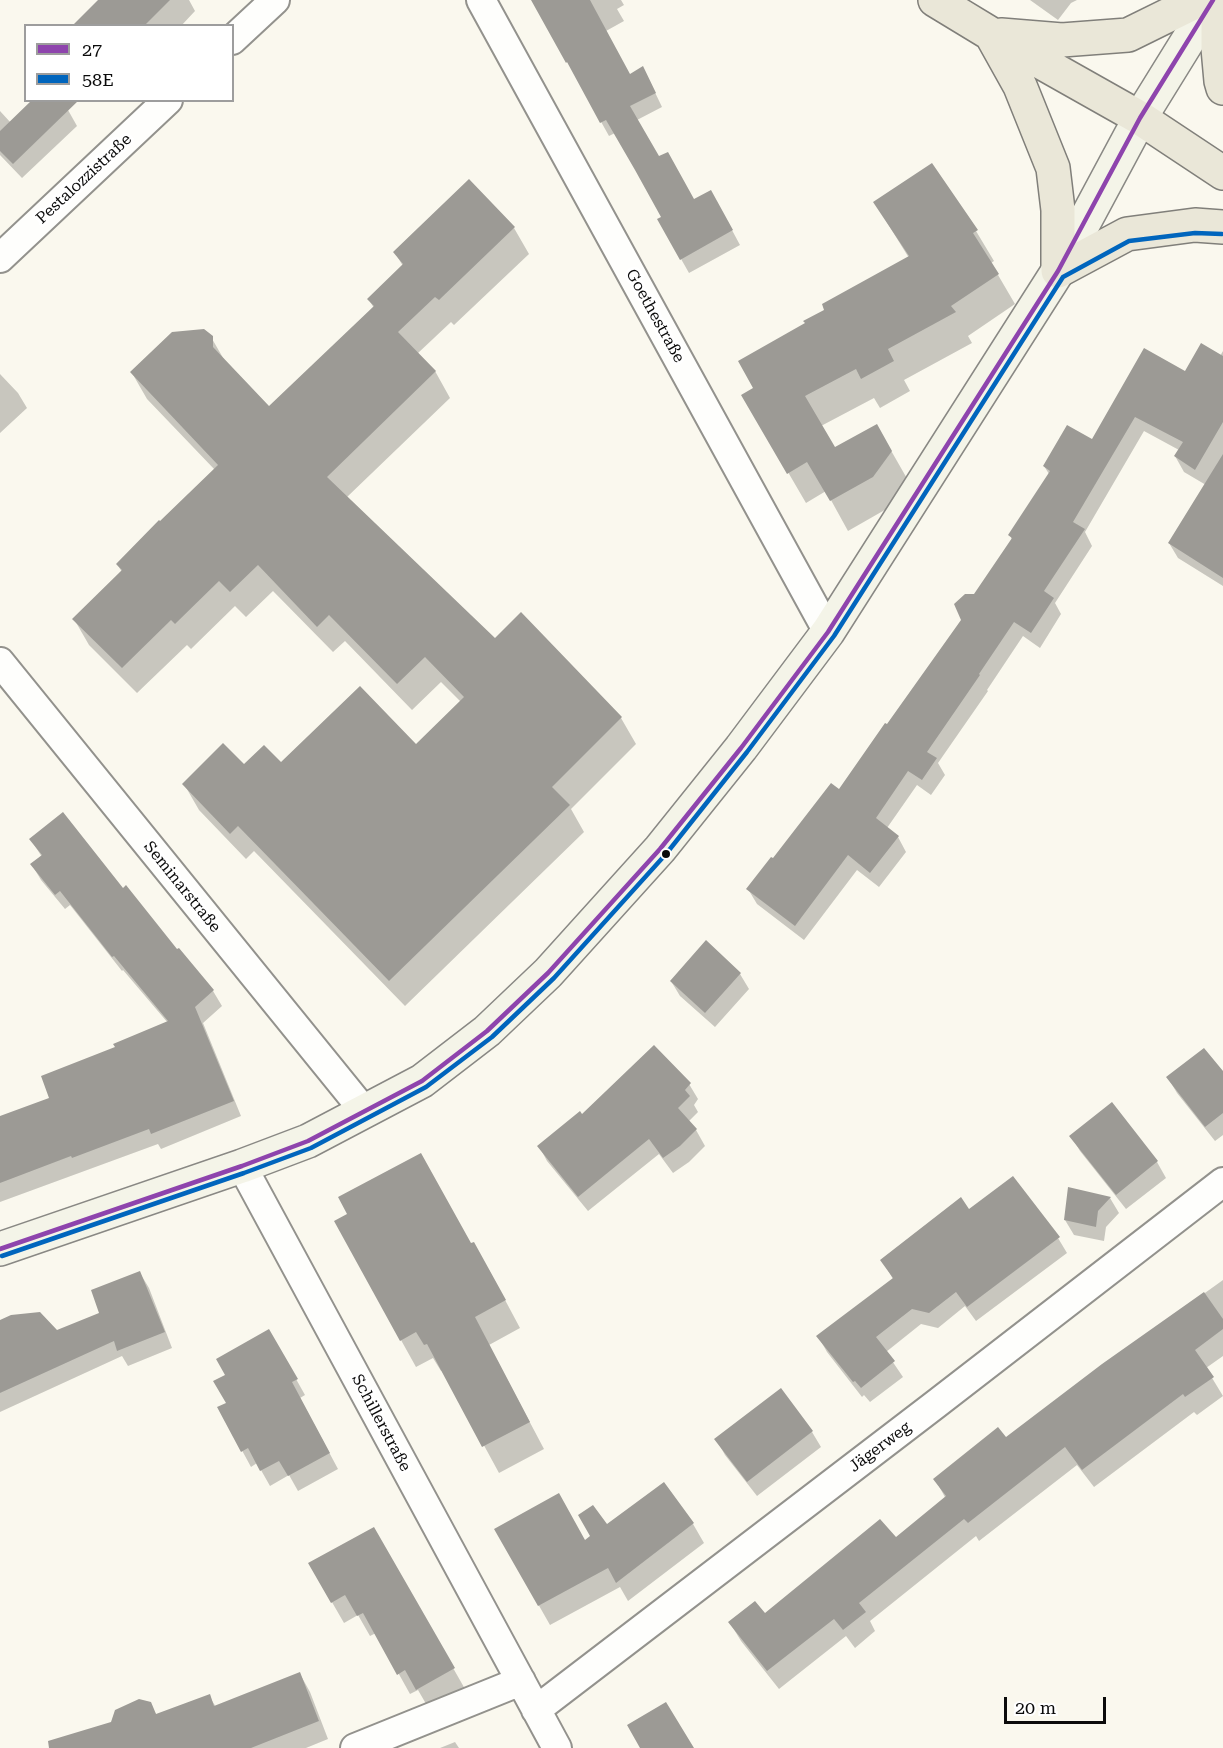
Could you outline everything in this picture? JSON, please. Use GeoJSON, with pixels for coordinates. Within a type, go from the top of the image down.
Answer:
{"type":"FeatureCollection","features":[{"type":"Feature","properties":{"kind":"main road"},"geometry":{"type":"LineString","coordinates":[[935,0],[1140,118],[1223,173]]}},
{"type":"Feature","properties":{"kind":"main road"},"geometry":{"type":"LineString","coordinates":[[991,34],[1062,40],[1128,35],[1199,0]]}},
{"type":"Feature","properties":{"kind":"main road"},"geometry":{"type":"LineString","coordinates":[[0,1249],[308,1141],[422,1081],[487,1031],[548,973],[660,849],[741,748],[828,632],[1058,271],[1140,118],[1213,0]]}},
{"type":"Feature","properties":{"kind":"main road"},"geometry":{"type":"LineString","coordinates":[[1218,0],[1218,48],[1223,88]]}},
{"type":"Feature","properties":{"kind":"main road"},"geometry":{"type":"LineString","coordinates":[[991,34],[1020,86],[1053,168],[1058,210],[1058,271]]}},
{"type":"Feature","properties":{"kind":"main road"},"geometry":{"type":"LineString","coordinates":[[1058,271],[1127,234],[1195,225],[1223,227]]}},
{"type":"Feature","properties":{"kind":"street"},"geometry":{"type":"LineString","coordinates":[[234,38],[275,0]]}},
{"type":"Feature","properties":{"kind":"street","name":"Goethestraße"},"geometry":{"type":"LineString","coordinates":[[481,0],[828,632]]}},
{"type":"Feature","properties":{"kind":"street","name":"Pestalozzistraße"},"geometry":{"type":"LineString","coordinates":[[0,258],[166,102]]}},
{"type":"Feature","properties":{"kind":"street","name":"Seminarstraße"},"geometry":{"type":"LineString","coordinates":[[0,662],[365,1112]]}},
{"type":"Feature","properties":{"kind":"street","name":"Schillerstraße"},"geometry":{"type":"LineString","coordinates":[[242,1166],[557,1748]]}},
{"type":"Feature","properties":{"kind":"street","name":"Jägerweg"},"geometry":{"type":"LineString","coordinates":[[536,1710],[1223,1182]]}},
{"type":"Feature","properties":{"kind":"street"},"geometry":{"type":"LineString","coordinates":[[355,1748],[521,1681]]}},
{"type":"Feature","properties":{"kind":"building"},"geometry":{"type":"Polygon","coordinates":[[[98,0],[170,0],[146,24],[74,24],[98,0]]]}},
{"type":"Feature","properties":{"kind":"building"},"geometry":{"type":"Polygon","coordinates":[[[531,0],[590,0],[630,74],[643,66],[656,93],[630,106],[659,156],[668,152],[694,199],[711,190],[733,230],[680,260],[657,219],[661,217],[635,170],[606,120],[600,123],[531,0]]]}},
{"type":"Feature","properties":{"kind":"building"},"geometry":{"type":"Polygon","coordinates":[[[30,102],[77,102],[13,164],[0,151],[0,131],[30,102]]]}},
{"type":"Feature","properties":{"kind":"building"},"geometry":{"type":"Polygon","coordinates":[[[932,163],[978,230],[973,233],[999,274],[951,306],[956,312],[888,349],[894,361],[861,379],[856,369],[805,396],[835,447],[877,424],[892,451],[873,477],[830,501],[807,462],[787,474],[741,395],[753,388],[738,361],[805,323],[803,321],[824,310],[822,304],[909,256],[873,202],[932,163]]]}},
{"type":"Feature","properties":{"kind":"building"},"geometry":{"type":"Polygon","coordinates":[[[469,179],[515,227],[439,300],[435,297],[398,332],[436,371],[327,477],[495,638],[521,612],[622,717],[552,787],[570,805],[389,981],[238,826],[230,834],[182,784],[223,743],[244,764],[264,745],[281,762],[360,686],[416,744],[464,697],[425,657],[397,684],[329,615],[317,627],[258,565],[230,592],[219,581],[175,624],[171,620],[122,668],[72,619],[122,570],[116,564],[218,465],[130,372],[172,332],[204,329],[213,336],[213,347],[269,406],[374,306],[367,299],[403,264],[393,252],[469,179]]]}},
{"type":"Feature","properties":{"kind":"building"},"geometry":{"type":"Polygon","coordinates":[[[1201,343],[1223,356],[1223,422],[1195,470],[1174,456],[1183,442],[1135,417],[1073,522],[1085,529],[1044,591],[1054,598],[1031,633],[1014,622],[927,752],[937,758],[922,780],[908,771],[876,818],[899,836],[870,873],[848,855],[795,926],[746,889],[831,783],[839,789],[961,620],[954,604],[965,594],[974,594],[1012,538],[1008,535],[1050,471],[1043,466],[1067,425],[1092,439],[1144,348],[1185,371],[1201,343]]]}},
{"type":"Feature","properties":{"kind":"building"},"geometry":{"type":"Polygon","coordinates":[[[1223,454],[1223,578],[1168,543],[1223,454]]]}},
{"type":"Feature","properties":{"kind":"building"},"geometry":{"type":"Polygon","coordinates":[[[63,812],[123,888],[126,885],[177,949],[179,948],[214,990],[195,1007],[234,1101],[151,1134],[149,1129],[0,1183],[0,1116],[49,1098],[41,1076],[115,1047],[113,1044],[168,1021],[114,956],[112,957],[60,891],[55,895],[30,864],[42,855],[29,839],[63,812]]]}},
{"type":"Feature","properties":{"kind":"building"},"geometry":{"type":"Polygon","coordinates":[[[706,940],[741,973],[705,1013],[670,981],[706,940]]]}},
{"type":"Feature","properties":{"kind":"building"},"geometry":{"type":"Polygon","coordinates":[[[654,1045],[691,1083],[685,1090],[690,1096],[678,1108],[697,1129],[680,1146],[663,1158],[649,1139],[578,1197],[537,1146],[580,1111],[582,1114],[654,1045]]]}},
{"type":"Feature","properties":{"kind":"building"},"geometry":{"type":"Polygon","coordinates":[[[1204,1048],[1223,1071],[1223,1113],[1205,1127],[1166,1077],[1204,1048]]]}},
{"type":"Feature","properties":{"kind":"building"},"geometry":{"type":"Polygon","coordinates":[[[1112,1102],[1158,1161],[1116,1195],[1069,1136],[1112,1102]]]}},
{"type":"Feature","properties":{"kind":"building"},"geometry":{"type":"Polygon","coordinates":[[[421,1153],[506,1300],[475,1317],[530,1422],[482,1447],[427,1344],[424,1345],[416,1332],[400,1341],[334,1221],[347,1214],[338,1197],[421,1153]]]}},
{"type":"Feature","properties":{"kind":"building"},"geometry":{"type":"Polygon","coordinates":[[[1013,1176],[1060,1237],[967,1307],[956,1292],[929,1313],[912,1309],[876,1337],[895,1361],[861,1388],[855,1381],[853,1382],[816,1336],[893,1278],[880,1260],[961,1197],[969,1209],[1013,1176]]]}},
{"type":"Feature","properties":{"kind":"building"},"geometry":{"type":"Polygon","coordinates":[[[1068,1187],[1111,1197],[1098,1211],[1096,1227],[1064,1220],[1068,1187]]]}},
{"type":"Feature","properties":{"kind":"building"},"geometry":{"type":"Polygon","coordinates":[[[140,1271],[165,1332],[117,1351],[114,1341],[0,1393],[0,1320],[11,1315],[40,1312],[57,1330],[99,1313],[91,1290],[140,1271]]]}},
{"type":"Feature","properties":{"kind":"building"},"geometry":{"type":"Polygon","coordinates":[[[1204,1292],[1223,1319],[1223,1329],[1195,1350],[1214,1377],[1185,1397],[1183,1394],[1082,1470],[1065,1447],[968,1523],[964,1519],[859,1603],[866,1612],[843,1630],[834,1619],[767,1671],[728,1622],[755,1601],[765,1613],[880,1519],[896,1537],[946,1496],[933,1479],[998,1427],[1006,1437],[1102,1364],[1204,1292]]]}},
{"type":"Feature","properties":{"kind":"building"},"geometry":{"type":"Polygon","coordinates":[[[269,1329],[298,1379],[292,1382],[330,1453],[288,1476],[279,1461],[260,1471],[248,1448],[241,1452],[217,1407],[226,1403],[213,1381],[225,1375],[216,1359],[269,1329]]]}},
{"type":"Feature","properties":{"kind":"building"},"geometry":{"type":"Polygon","coordinates":[[[781,1388],[813,1431],[747,1482],[714,1439],[781,1388]]]}},
{"type":"Feature","properties":{"kind":"building"},"geometry":{"type":"Polygon","coordinates":[[[664,1482],[694,1523],[616,1583],[608,1568],[538,1606],[494,1529],[559,1493],[585,1540],[590,1536],[578,1515],[593,1505],[607,1524],[664,1482]]]}},
{"type":"Feature","properties":{"kind":"building"},"geometry":{"type":"Polygon","coordinates":[[[374,1527],[455,1668],[416,1690],[405,1670],[397,1675],[363,1613],[357,1616],[345,1595],[331,1603],[308,1563],[374,1527]]]}},
{"type":"Feature","properties":{"kind":"building"},"geometry":{"type":"Polygon","coordinates":[[[300,1672],[319,1721],[251,1748],[49,1748],[48,1741],[111,1722],[115,1710],[139,1699],[151,1702],[156,1714],[210,1694],[214,1706],[300,1672]]]}},
{"type":"Feature","properties":{"kind":"building"},"geometry":{"type":"Polygon","coordinates":[[[666,1702],[694,1748],[640,1748],[627,1725],[666,1702]]]}},
{"type":"Feature","properties":{"kind":"transit line","name":"27"},"geometry":{"type":"LineString","coordinates":[[0,1249],[308,1141],[422,1081],[487,1031],[548,973],[660,849],[741,748],[828,632],[1058,271],[1140,118],[1213,0]]}},
{"type":"Feature","properties":{"kind":"transit line","name":"58E"},"geometry":{"type":"LineString","coordinates":[[2,1256],[311,1148],[426,1087],[492,1037],[554,978],[666,854],[747,752],[834,636],[1063,277],[1129,241],[1195,233],[1222,234]]}}]}
